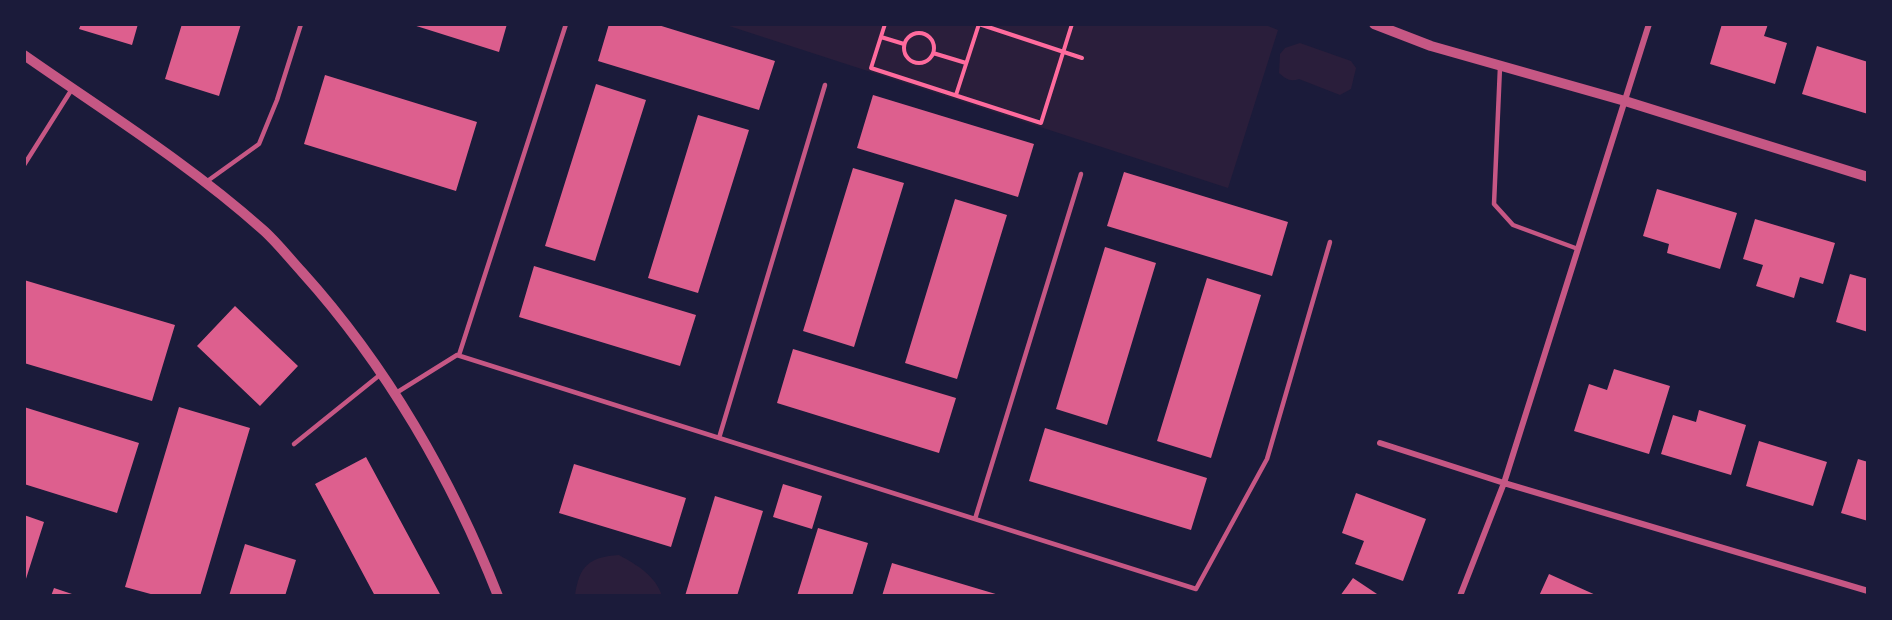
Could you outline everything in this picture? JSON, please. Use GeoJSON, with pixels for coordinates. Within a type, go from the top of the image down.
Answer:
{"type":"FeatureCollection","features":[{"type":"Feature","properties":{"kind":"street"},"geometry":{"type":"LineString","coordinates":[[1374,24],[1431,46],[1625,101],[1868,177]]}},
{"type":"Feature","properties":{"kind":"street"},"geometry":{"type":"LineString","coordinates":[[1460,596],[1504,483],[1649,24]]}},
{"type":"Feature","properties":{"kind":"street"},"geometry":{"type":"LineString","coordinates":[[24,55],[207,182],[264,230],[320,292],[372,358],[446,483],[480,549],[498,596]]}},
{"type":"Feature","properties":{"kind":"street"},"geometry":{"type":"LineString","coordinates":[[1380,443],[1504,483],[1868,591]]}},
{"type":"Feature","properties":{"kind":"lane"},"geometry":{"type":"LineString","coordinates":[[207,182],[258,144],[278,100],[301,24]]}},
{"type":"Feature","properties":{"kind":"lane"},"geometry":{"type":"LineString","coordinates":[[394,395],[459,355],[566,24]]}},
{"type":"Feature","properties":{"kind":"lane"},"geometry":{"type":"LineString","coordinates":[[1500,65],[1494,204],[1513,225],[1578,249]]}},
{"type":"Feature","properties":{"kind":"lane"},"geometry":{"type":"LineString","coordinates":[[719,438],[825,85]]}},
{"type":"Feature","properties":{"kind":"lane"},"geometry":{"type":"LineString","coordinates":[[24,165],[72,89]]}},
{"type":"Feature","properties":{"kind":"lane"},"geometry":{"type":"LineString","coordinates":[[975,519],[1081,174]]}},
{"type":"Feature","properties":{"kind":"lane"},"geometry":{"type":"LineString","coordinates":[[459,355],[1196,589],[1267,459],[1330,243]]}},
{"type":"Feature","properties":{"kind":"lane"},"geometry":{"type":"LineString","coordinates":[[294,444],[381,374]]}},
{"type":"Feature","properties":{"kind":"path"},"geometry":{"type":"LineString","coordinates":[[885,24],[871,68],[1041,123],[1072,24]]}},
{"type":"Feature","properties":{"kind":"path"},"geometry":{"type":"LineString","coordinates":[[956,95],[979,24],[1082,58]]}},
{"type":"Feature","properties":{"kind":"path"},"geometry":{"type":"LineString","coordinates":[[914,34],[924,34],[932,40],[933,53],[926,62],[916,64],[905,55],[904,44],[914,34]]}},
{"type":"Feature","properties":{"kind":"path"},"geometry":{"type":"LineString","coordinates":[[881,37],[904,44]]}},
{"type":"Feature","properties":{"kind":"path"},"geometry":{"type":"LineString","coordinates":[[933,53],[966,63]]}},
{"type":"Feature","properties":{"kind":"shaded area"},"geometry":{"type":"Polygon","coordinates":[[[723,24],[1263,24],[1278,30],[1228,188],[723,24]]]}},
{"type":"Feature","properties":{"kind":"shaded area"},"geometry":{"type":"Polygon","coordinates":[[[1300,43],[1351,61],[1356,68],[1351,89],[1340,95],[1299,79],[1288,79],[1279,73],[1280,54],[1285,48],[1300,43]]]}},
{"type":"Feature","properties":{"kind":"shaded area"},"geometry":{"type":"Polygon","coordinates":[[[619,555],[651,577],[662,596],[575,596],[579,577],[587,565],[600,558],[619,555]]]}},
{"type":"Feature","properties":{"kind":"building"},"geometry":{"type":"Polygon","coordinates":[[[81,24],[138,24],[132,45],[79,29],[81,24]]]}},
{"type":"Feature","properties":{"kind":"building"},"geometry":{"type":"Polygon","coordinates":[[[182,24],[241,24],[219,96],[165,79],[182,24]]]}},
{"type":"Feature","properties":{"kind":"building"},"geometry":{"type":"Polygon","coordinates":[[[410,24],[507,24],[499,52],[410,24]]]}},
{"type":"Feature","properties":{"kind":"building"},"geometry":{"type":"Polygon","coordinates":[[[609,24],[655,24],[775,61],[759,110],[598,61],[609,24]]]}},
{"type":"Feature","properties":{"kind":"building"},"geometry":{"type":"Polygon","coordinates":[[[1722,24],[1768,24],[1764,36],[1787,43],[1775,84],[1710,64],[1722,24]]]}},
{"type":"Feature","properties":{"kind":"building"},"geometry":{"type":"Polygon","coordinates":[[[1817,46],[1868,62],[1868,114],[1802,94],[1817,46]]]}},
{"type":"Feature","properties":{"kind":"building"},"geometry":{"type":"Polygon","coordinates":[[[325,75],[477,122],[456,191],[304,144],[325,75]]]}},
{"type":"Feature","properties":{"kind":"building"},"geometry":{"type":"Polygon","coordinates":[[[596,84],[646,100],[595,261],[545,246],[596,84]]]}},
{"type":"Feature","properties":{"kind":"building"},"geometry":{"type":"Polygon","coordinates":[[[873,95],[1034,144],[1018,197],[857,148],[873,95]]]}},
{"type":"Feature","properties":{"kind":"building"},"geometry":{"type":"Polygon","coordinates":[[[698,115],[749,130],[698,293],[648,278],[698,115]]]}},
{"type":"Feature","properties":{"kind":"building"},"geometry":{"type":"Polygon","coordinates":[[[853,168],[904,183],[854,347],[803,331],[853,168]]]}},
{"type":"Feature","properties":{"kind":"building"},"geometry":{"type":"Polygon","coordinates":[[[1124,172],[1288,222],[1272,276],[1107,226],[1124,172]]]}},
{"type":"Feature","properties":{"kind":"building"},"geometry":{"type":"Polygon","coordinates":[[[1657,189],[1737,213],[1720,269],[1667,253],[1669,244],[1643,236],[1657,189]]]}},
{"type":"Feature","properties":{"kind":"building"},"geometry":{"type":"Polygon","coordinates":[[[955,199],[1007,215],[957,379],[905,363],[955,199]]]}},
{"type":"Feature","properties":{"kind":"building"},"geometry":{"type":"Polygon","coordinates":[[[1755,219],[1835,243],[1823,284],[1800,277],[1794,298],[1756,286],[1763,265],[1743,259],[1755,219]]]}},
{"type":"Feature","properties":{"kind":"building"},"geometry":{"type":"Polygon","coordinates":[[[1105,247],[1156,263],[1107,425],[1056,409],[1105,247]]]}},
{"type":"Feature","properties":{"kind":"building"},"geometry":{"type":"Polygon","coordinates":[[[534,266],[696,315],[680,366],[519,317],[534,266]]]}},
{"type":"Feature","properties":{"kind":"building"},"geometry":{"type":"Polygon","coordinates":[[[1850,274],[1868,279],[1868,332],[1836,322],[1850,274]]]}},
{"type":"Feature","properties":{"kind":"building"},"geometry":{"type":"Polygon","coordinates":[[[1207,278],[1261,295],[1211,458],[1157,441],[1207,278]]]}},
{"type":"Feature","properties":{"kind":"building"},"geometry":{"type":"Polygon","coordinates":[[[24,280],[175,325],[152,401],[24,363],[24,280]]]}},
{"type":"Feature","properties":{"kind":"building"},"geometry":{"type":"Polygon","coordinates":[[[235,306],[298,366],[260,406],[197,346],[235,306]]]}},
{"type":"Feature","properties":{"kind":"building"},"geometry":{"type":"Polygon","coordinates":[[[793,349],[956,398],[939,453],[777,403],[793,349]]]}},
{"type":"Feature","properties":{"kind":"building"},"geometry":{"type":"Polygon","coordinates":[[[1614,369],[1670,386],[1649,454],[1574,431],[1589,384],[1607,390],[1614,369]]]}},
{"type":"Feature","properties":{"kind":"building"},"geometry":{"type":"Polygon","coordinates":[[[24,407],[139,443],[117,513],[24,484],[24,407]]]}},
{"type":"Feature","properties":{"kind":"building"},"geometry":{"type":"Polygon","coordinates":[[[179,407],[250,428],[200,596],[158,596],[125,587],[179,407]]]}},
{"type":"Feature","properties":{"kind":"building"},"geometry":{"type":"Polygon","coordinates":[[[1699,410],[1746,425],[1731,475],[1661,454],[1673,415],[1696,422],[1699,410]]]}},
{"type":"Feature","properties":{"kind":"building"},"geometry":{"type":"Polygon","coordinates":[[[1045,428],[1207,478],[1191,530],[1029,481],[1045,428]]]}},
{"type":"Feature","properties":{"kind":"building"},"geometry":{"type":"Polygon","coordinates":[[[1759,441],[1827,462],[1813,506],[1746,486],[1759,441]]]}},
{"type":"Feature","properties":{"kind":"building"},"geometry":{"type":"Polygon","coordinates":[[[366,457],[441,596],[375,596],[315,484],[366,457]]]}},
{"type":"Feature","properties":{"kind":"building"},"geometry":{"type":"Polygon","coordinates":[[[1858,459],[1868,462],[1868,521],[1841,513],[1858,459]]]}},
{"type":"Feature","properties":{"kind":"building"},"geometry":{"type":"Polygon","coordinates":[[[574,464],[686,498],[671,547],[559,513],[574,464]]]}},
{"type":"Feature","properties":{"kind":"building"},"geometry":{"type":"Polygon","coordinates":[[[783,484],[822,496],[812,529],[773,517],[783,484]]]}},
{"type":"Feature","properties":{"kind":"building"},"geometry":{"type":"Polygon","coordinates":[[[1356,493],[1426,519],[1403,581],[1355,564],[1364,541],[1342,533],[1356,493]]]}},
{"type":"Feature","properties":{"kind":"building"},"geometry":{"type":"Polygon","coordinates":[[[715,496],[763,511],[737,596],[685,596],[715,496]]]}},
{"type":"Feature","properties":{"kind":"building"},"geometry":{"type":"Polygon","coordinates":[[[24,515],[44,522],[25,582],[24,582],[24,515]]]}},
{"type":"Feature","properties":{"kind":"building"},"geometry":{"type":"Polygon","coordinates":[[[818,528],[868,543],[852,596],[797,596],[818,528]]]}},
{"type":"Feature","properties":{"kind":"building"},"geometry":{"type":"Polygon","coordinates":[[[245,544],[296,560],[285,596],[229,596],[245,544]]]}},
{"type":"Feature","properties":{"kind":"building"},"geometry":{"type":"Polygon","coordinates":[[[892,563],[999,595],[999,596],[882,596],[892,563]]]}},
{"type":"Feature","properties":{"kind":"building"},"geometry":{"type":"Polygon","coordinates":[[[1549,574],[1598,596],[1539,596],[1549,574]]]}},
{"type":"Feature","properties":{"kind":"building"},"geometry":{"type":"Polygon","coordinates":[[[1353,578],[1380,596],[1340,596],[1353,578]]]}},
{"type":"Feature","properties":{"kind":"building"},"geometry":{"type":"Polygon","coordinates":[[[54,588],[78,596],[51,596],[54,588]]]}}]}
